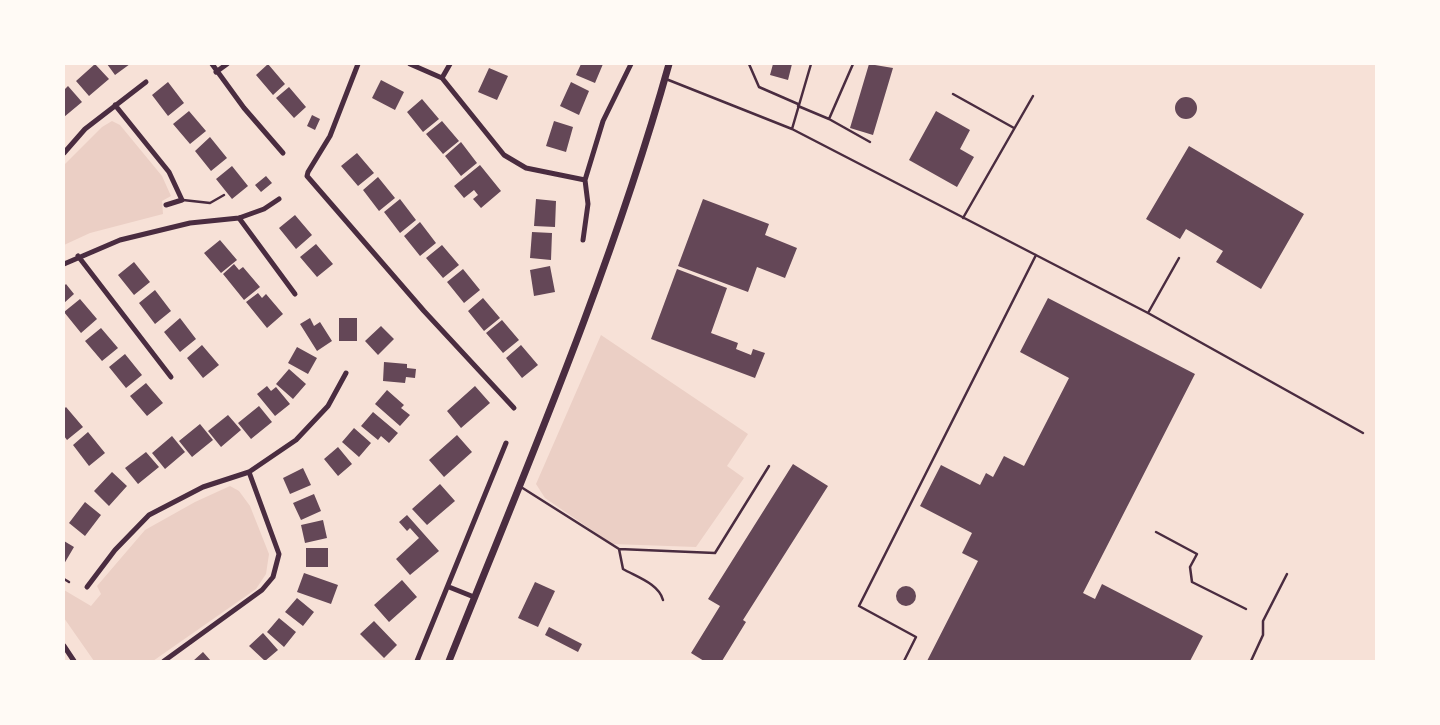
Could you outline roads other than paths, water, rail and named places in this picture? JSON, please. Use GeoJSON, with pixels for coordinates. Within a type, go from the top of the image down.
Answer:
{"type":"FeatureCollection","features":[{"type":"Feature","properties":{"kind":"street"},"geometry":{"type":"LineString","coordinates":[[212,64],[244,108],[283,152]]}},
{"type":"Feature","properties":{"kind":"street"},"geometry":{"type":"LineString","coordinates":[[216,72],[227,64]]}},
{"type":"Feature","properties":{"kind":"street"},"geometry":{"type":"LineString","coordinates":[[358,64],[330,136],[307,176],[417,303],[514,408]]}},
{"type":"Feature","properties":{"kind":"street"},"geometry":{"type":"LineString","coordinates":[[410,64],[442,78],[504,155],[526,168],[585,180]]}},
{"type":"Feature","properties":{"kind":"street"},"geometry":{"type":"LineString","coordinates":[[442,78],[450,64]]}},
{"type":"Feature","properties":{"kind":"street"},"geometry":{"type":"LineString","coordinates":[[583,240],[588,204],[585,180],[603,121],[631,64]]}},
{"type":"Feature","properties":{"kind":"street"},"geometry":{"type":"LineString","coordinates":[[449,661],[520,486],[618,231],[669,64]]}},
{"type":"Feature","properties":{"kind":"street"},"geometry":{"type":"LineString","coordinates":[[64,153],[86,129],[146,82]]}},
{"type":"Feature","properties":{"kind":"street"},"geometry":{"type":"LineString","coordinates":[[115,105],[169,172],[182,200],[166,205]]}},
{"type":"Feature","properties":{"kind":"street"},"geometry":{"type":"LineString","coordinates":[[64,264],[78,256],[120,240],[181,226],[239,218],[264,209],[279,199]]}},
{"type":"Feature","properties":{"kind":"street"},"geometry":{"type":"LineString","coordinates":[[239,218],[294,294]]}},
{"type":"Feature","properties":{"kind":"street"},"geometry":{"type":"LineString","coordinates":[[78,256],[171,377]]}},
{"type":"Feature","properties":{"kind":"street"},"geometry":{"type":"LineString","coordinates":[[87,587],[115,550],[150,515],[203,487],[249,472],[296,440],[328,406],[346,373]]}},
{"type":"Feature","properties":{"kind":"street"},"geometry":{"type":"LineString","coordinates":[[416,661],[449,587],[506,443]]}},
{"type":"Feature","properties":{"kind":"street"},"geometry":{"type":"LineString","coordinates":[[164,661],[262,590],[273,577],[279,554],[249,472]]}},
{"type":"Feature","properties":{"kind":"street"},"geometry":{"type":"LineString","coordinates":[[449,587],[474,597]]}},
{"type":"Feature","properties":{"kind":"street"},"geometry":{"type":"LineString","coordinates":[[64,646],[74,661]]}},
{"type":"Feature","properties":{"kind":"lane"},"geometry":{"type":"LineString","coordinates":[[749,64],[759,88],[829,118],[870,142]]}},
{"type":"Feature","properties":{"kind":"lane"},"geometry":{"type":"LineString","coordinates":[[792,129],[811,64]]}},
{"type":"Feature","properties":{"kind":"lane"},"geometry":{"type":"LineString","coordinates":[[829,118],[853,64]]}},
{"type":"Feature","properties":{"kind":"lane"},"geometry":{"type":"LineString","coordinates":[[665,78],[792,129],[1148,313],[1363,433]]}},
{"type":"Feature","properties":{"kind":"lane"},"geometry":{"type":"LineString","coordinates":[[952,94],[1014,128]]}},
{"type":"Feature","properties":{"kind":"lane"},"geometry":{"type":"LineString","coordinates":[[963,218],[1032,96]]}},
{"type":"Feature","properties":{"kind":"lane"},"geometry":{"type":"LineString","coordinates":[[182,200],[210,203],[224,195]]}},
{"type":"Feature","properties":{"kind":"lane"},"geometry":{"type":"LineString","coordinates":[[904,661],[916,638],[859,606],[1036,255]]}},
{"type":"Feature","properties":{"kind":"lane"},"geometry":{"type":"LineString","coordinates":[[1148,313],[1179,258]]}},
{"type":"Feature","properties":{"kind":"lane"},"geometry":{"type":"LineString","coordinates":[[520,486],[619,549],[715,553],[769,466]]}},
{"type":"Feature","properties":{"kind":"lane"},"geometry":{"type":"LineString","coordinates":[[1156,532],[1197,554],[1190,566],[1192,582],[1246,609]]}},
{"type":"Feature","properties":{"kind":"lane"},"geometry":{"type":"LineString","coordinates":[[619,549],[623,569],[661,592],[663,600]]}},
{"type":"Feature","properties":{"kind":"lane"},"geometry":{"type":"LineString","coordinates":[[1251,661],[1263,635],[1263,621],[1287,574]]}},
{"type":"Feature","properties":{"kind":"lane"},"geometry":{"type":"LineString","coordinates":[[64,579],[69,582]]}}]}
